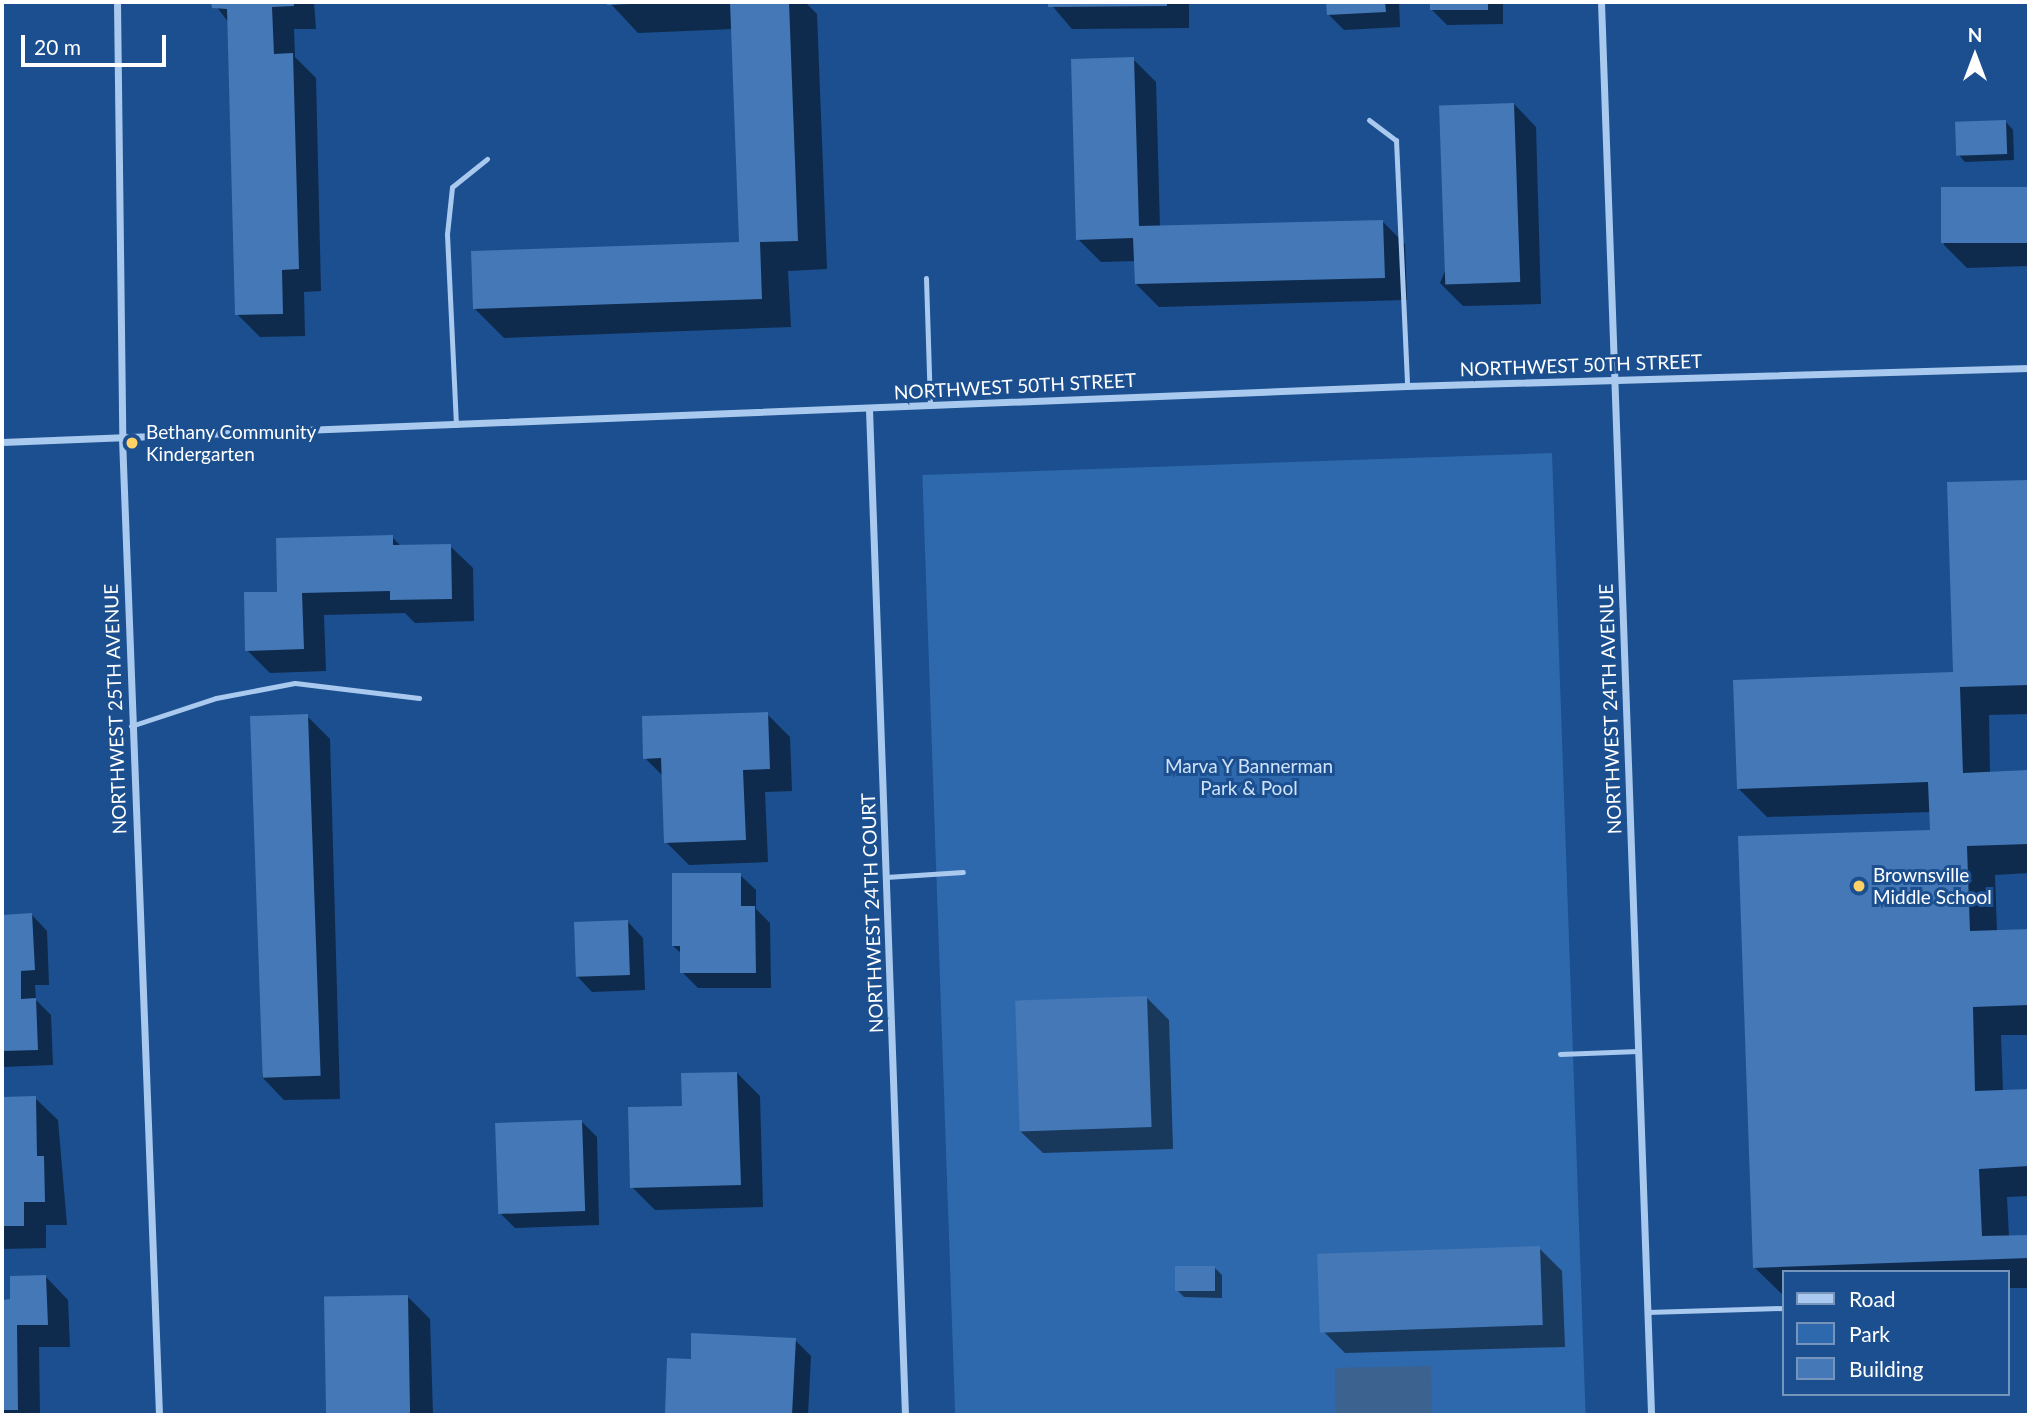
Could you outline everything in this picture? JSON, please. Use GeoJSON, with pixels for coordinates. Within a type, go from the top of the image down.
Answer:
{"type":"FeatureCollection","features":[{"type":"Feature","properties":{"kind":"street","name":"NORTHWEST 25TH AVENUE"},"geometry":{"type":"LineString","coordinates":[[117,2],[122,438],[159,1415]]}},
{"type":"Feature","properties":{"kind":"street","name":"NORTHWEST 24TH AVENUE"},"geometry":{"type":"LineString","coordinates":[[1601,2],[1651,1415]]}},
{"type":"Feature","properties":{"kind":"street","name":"NORTHWEST 50TH STREET"},"geometry":{"type":"LineString","coordinates":[[2,442],[1407,386],[2029,368]]}},
{"type":"Feature","properties":{"kind":"street","name":"NORTHWEST 24TH COURT"},"geometry":{"type":"LineString","coordinates":[[869,409],[905,1415]]}},
{"type":"Feature","properties":{"kind":"lane"},"geometry":{"type":"LineString","coordinates":[[1369,120],[1396,140],[1407,386]]}},
{"type":"Feature","properties":{"kind":"lane"},"geometry":{"type":"LineString","coordinates":[[456,425],[447,234],[452,187],[487,159]]}},
{"type":"Feature","properties":{"kind":"lane"},"geometry":{"type":"LineString","coordinates":[[926,278],[930,406]]}},
{"type":"Feature","properties":{"kind":"lane"},"geometry":{"type":"LineString","coordinates":[[131,726],[216,698],[295,683],[419,698]]}},
{"type":"Feature","properties":{"kind":"lane"},"geometry":{"type":"LineString","coordinates":[[886,877],[964,872]]}},
{"type":"Feature","properties":{"kind":"lane"},"geometry":{"type":"LineString","coordinates":[[1560,1054],[1638,1051]]}},
{"type":"Feature","properties":{"kind":"lane"},"geometry":{"type":"LineString","coordinates":[[1647,1312],[1783,1308]]}},
{"type":"Feature","properties":{"kind":"green space","name":"Marva Y Bannerman Park & Pool"},"geometry":{"type":"Polygon","coordinates":[[[1552,453],[1586,1415],[955,1415],[922,475],[1552,453]]]}},
{"type":"Feature","properties":{"kind":"shaded area"},"geometry":{"type":"Polygon","coordinates":[[[1431,1366],[1432,1415],[1336,1415],[1335,1368],[1431,1366]]]}},
{"type":"Feature","properties":{"kind":"building"},"geometry":{"type":"Polygon","coordinates":[[[211,2],[294,2],[294,6],[272,7],[274,54],[293,53],[299,269],[282,270],[283,314],[235,315],[227,9],[212,8],[211,2]]]}},
{"type":"Feature","properties":{"kind":"building"},"geometry":{"type":"Polygon","coordinates":[[[607,2],[629,2],[629,4],[607,5],[607,2]]]}},
{"type":"Feature","properties":{"kind":"building"},"geometry":{"type":"Polygon","coordinates":[[[730,2],[789,2],[798,241],[760,242],[762,299],[473,309],[471,251],[739,242],[730,2]]]}},
{"type":"Feature","properties":{"kind":"building"},"geometry":{"type":"Polygon","coordinates":[[[1048,2],[1167,2],[1167,6],[1048,7],[1048,2]]]}},
{"type":"Feature","properties":{"kind":"building"},"geometry":{"type":"Polygon","coordinates":[[[1326,2],[1385,2],[1386,12],[1327,15],[1326,2]]]}},
{"type":"Feature","properties":{"kind":"building"},"geometry":{"type":"Polygon","coordinates":[[[1430,2],[1488,2],[1488,10],[1430,10],[1430,2]]]}},
{"type":"Feature","properties":{"kind":"building"},"geometry":{"type":"Polygon","coordinates":[[[1134,57],[1139,226],[1383,220],[1385,278],[1135,284],[1133,238],[1076,240],[1071,59],[1134,57]]]}},
{"type":"Feature","properties":{"kind":"building"},"geometry":{"type":"Polygon","coordinates":[[[1514,103],[1520,282],[1445,285],[1439,106],[1514,103]]]}},
{"type":"Feature","properties":{"kind":"building"},"geometry":{"type":"Polygon","coordinates":[[[2006,120],[2007,154],[1956,156],[1955,122],[2006,120]]]}},
{"type":"Feature","properties":{"kind":"building"},"geometry":{"type":"Polygon","coordinates":[[[1941,187],[2029,187],[2029,243],[1941,243],[1941,187]]]}},
{"type":"Feature","properties":{"kind":"building"},"geometry":{"type":"Polygon","coordinates":[[[2029,480],[2029,685],[1960,687],[1963,773],[2029,770],[2029,844],[1967,846],[1970,931],[2029,929],[2029,1005],[1973,1007],[1975,1091],[2029,1089],[2029,1166],[1979,1169],[1982,1236],[2029,1235],[2029,1258],[1753,1268],[1738,836],[1930,830],[1928,782],[1737,789],[1733,680],[1953,672],[1947,482],[2029,480]]]}},
{"type":"Feature","properties":{"kind":"building"},"geometry":{"type":"Polygon","coordinates":[[[393,535],[393,545],[451,544],[452,599],[390,600],[390,591],[302,593],[304,649],[245,651],[244,592],[277,592],[276,538],[393,535]]]}},
{"type":"Feature","properties":{"kind":"building"},"geometry":{"type":"Polygon","coordinates":[[[768,712],[770,769],[743,770],[746,840],[664,843],[661,758],[643,759],[642,716],[768,712]]]}},
{"type":"Feature","properties":{"kind":"building"},"geometry":{"type":"Polygon","coordinates":[[[308,714],[321,1076],[263,1078],[250,716],[308,714]]]}},
{"type":"Feature","properties":{"kind":"building"},"geometry":{"type":"Polygon","coordinates":[[[672,873],[741,873],[741,906],[755,906],[756,973],[680,973],[680,946],[672,946],[672,873]]]}},
{"type":"Feature","properties":{"kind":"building"},"geometry":{"type":"Polygon","coordinates":[[[32,913],[35,970],[21,971],[21,999],[36,998],[38,1050],[2,1051],[2,915],[32,913]]]}},
{"type":"Feature","properties":{"kind":"building"},"geometry":{"type":"Polygon","coordinates":[[[628,920],[630,975],[576,977],[574,922],[628,920]]]}},
{"type":"Feature","properties":{"kind":"building"},"geometry":{"type":"Polygon","coordinates":[[[1147,996],[1152,1127],[1020,1132],[1015,1001],[1147,996]]]}},
{"type":"Feature","properties":{"kind":"building"},"geometry":{"type":"Polygon","coordinates":[[[737,1072],[741,1185],[630,1188],[628,1107],[682,1106],[681,1073],[737,1072]]]}},
{"type":"Feature","properties":{"kind":"building"},"geometry":{"type":"Polygon","coordinates":[[[36,1096],[37,1156],[44,1156],[45,1202],[24,1202],[24,1226],[2,1226],[2,1097],[36,1096]]]}},
{"type":"Feature","properties":{"kind":"building"},"geometry":{"type":"Polygon","coordinates":[[[582,1120],[585,1211],[498,1214],[495,1123],[582,1120]]]}},
{"type":"Feature","properties":{"kind":"building"},"geometry":{"type":"Polygon","coordinates":[[[1540,1246],[1543,1325],[1320,1333],[1317,1254],[1540,1246]]]}},
{"type":"Feature","properties":{"kind":"building"},"geometry":{"type":"Polygon","coordinates":[[[1175,1266],[1215,1266],[1215,1291],[1175,1291],[1175,1266]]]}},
{"type":"Feature","properties":{"kind":"building"},"geometry":{"type":"Polygon","coordinates":[[[46,1275],[48,1325],[17,1325],[18,1410],[2,1410],[2,1300],[10,1299],[10,1276],[46,1275]]]}},
{"type":"Feature","properties":{"kind":"building"},"geometry":{"type":"Polygon","coordinates":[[[408,1295],[410,1415],[326,1415],[324,1296],[408,1295]]]}},
{"type":"Feature","properties":{"kind":"building"},"geometry":{"type":"Polygon","coordinates":[[[691,1333],[796,1338],[792,1415],[665,1413],[667,1358],[691,1359],[691,1333]]]}},
{"type":"Feature","properties":{"kind":"place","name":"Bethany Community Kindergarten"},"geometry":{"type":"Point","coordinates":[132,443]}},
{"type":"Feature","properties":{"kind":"place","name":"Brownsville Middle School"},"geometry":{"type":"Point","coordinates":[1859,886]}}]}
